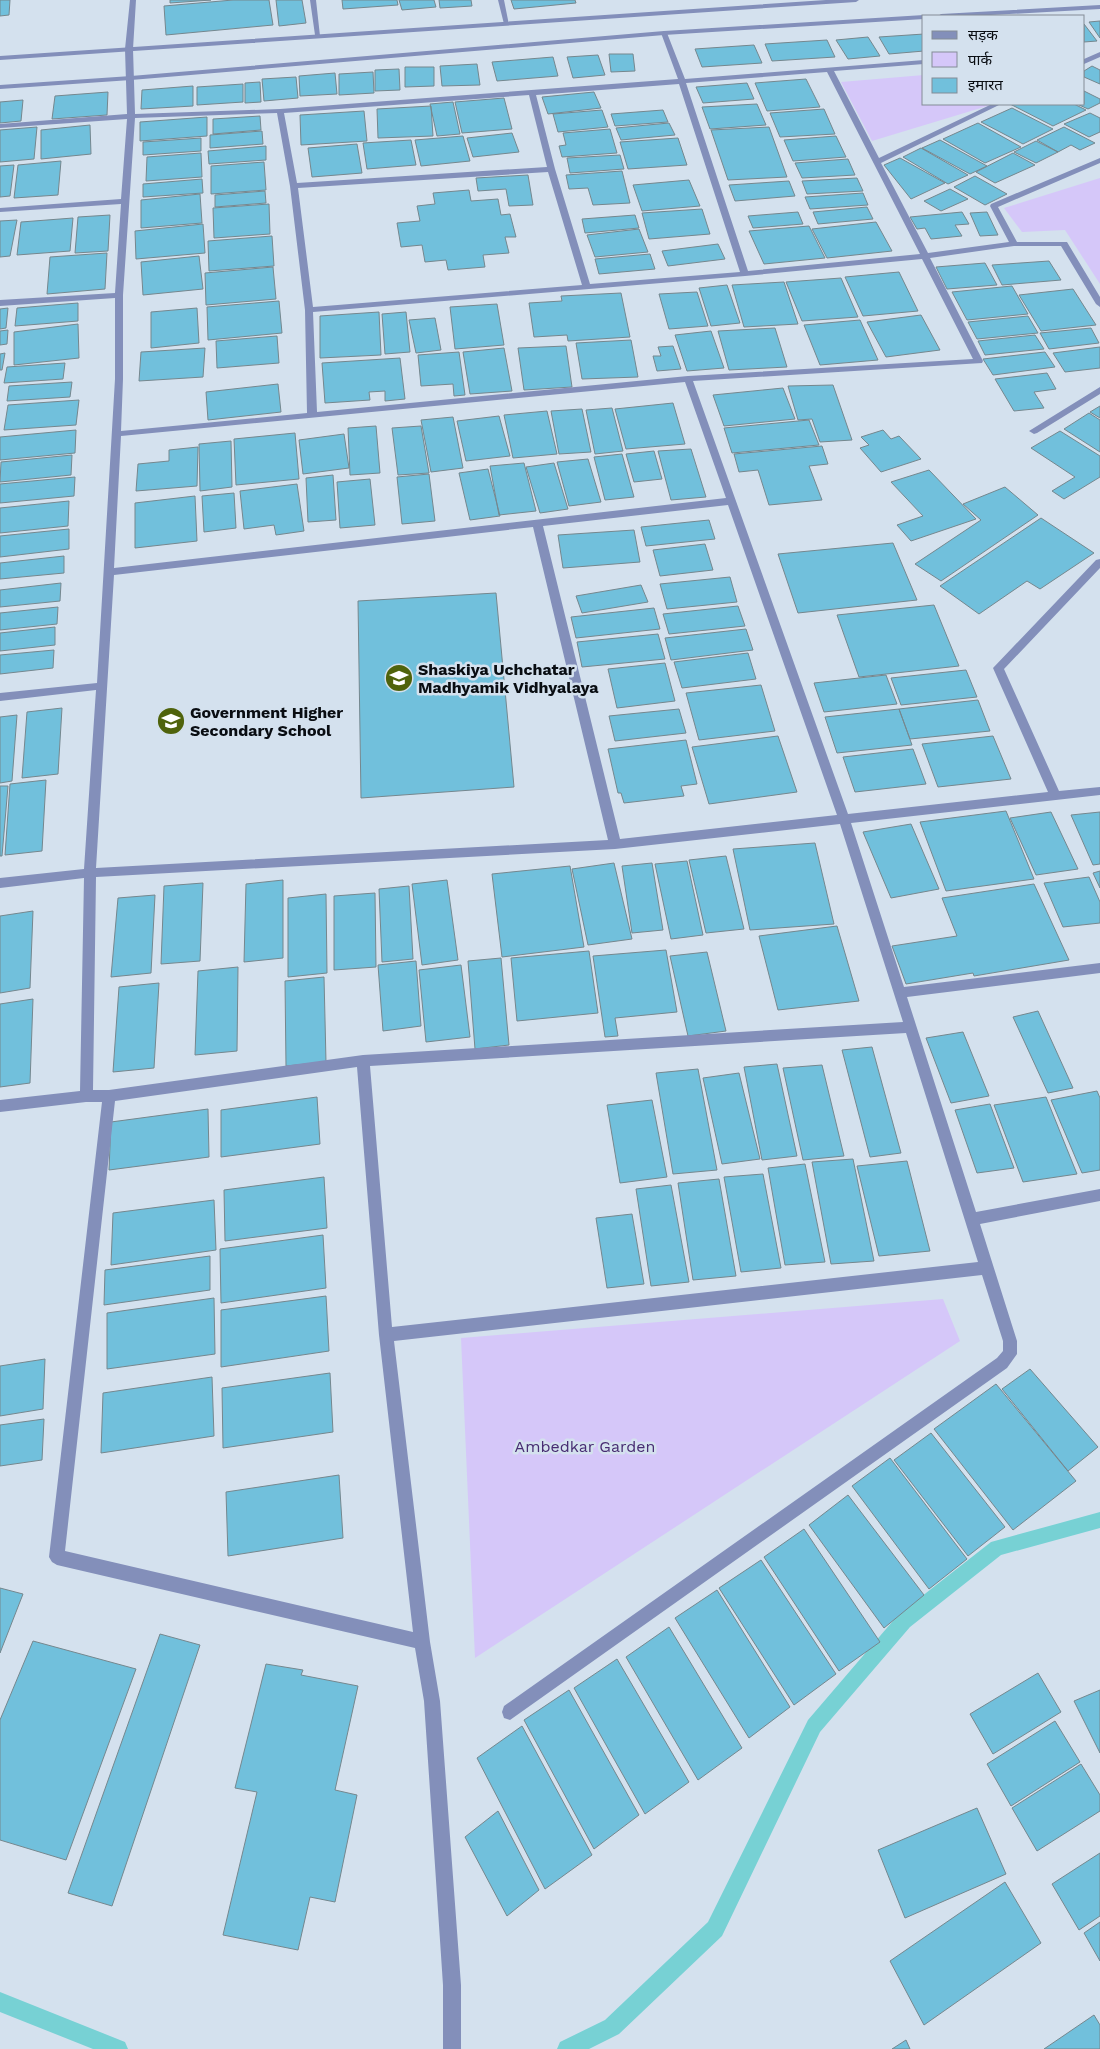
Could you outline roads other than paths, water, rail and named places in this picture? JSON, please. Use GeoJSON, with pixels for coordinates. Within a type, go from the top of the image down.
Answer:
{"type":"FeatureCollection","features":[{"type":"Feature","properties":{"kind":"street"},"geometry":{"type":"LineString","coordinates":[[86,1096],[90,873],[110,572],[124,201],[131,116],[129,49],[133,0]]}},
{"type":"Feature","properties":{"kind":"street"},"geometry":{"type":"LineString","coordinates":[[314,0],[318,36]]}},
{"type":"Feature","properties":{"kind":"street"},"geometry":{"type":"LineString","coordinates":[[501,0],[507,24]]}},
{"type":"Feature","properties":{"kind":"street"},"geometry":{"type":"LineString","coordinates":[[0,58],[804,2],[856,0]]}},
{"type":"Feature","properties":{"kind":"street"},"geometry":{"type":"LineString","coordinates":[[959,15],[1100,7]]}},
{"type":"Feature","properties":{"kind":"street"},"geometry":{"type":"LineString","coordinates":[[0,87],[131,78],[664,33],[922,17]]}},
{"type":"Feature","properties":{"kind":"street"},"geometry":{"type":"LineString","coordinates":[[664,33],[682,81],[745,274]]}},
{"type":"Feature","properties":{"kind":"street"},"geometry":{"type":"LineString","coordinates":[[1085,51],[1100,50]]}},
{"type":"Feature","properties":{"kind":"street"},"geometry":{"type":"LineString","coordinates":[[1085,62],[1100,54]]}},
{"type":"Feature","properties":{"kind":"street"},"geometry":{"type":"LineString","coordinates":[[0,126],[131,116],[280,111],[922,62]]}},
{"type":"Feature","properties":{"kind":"street"},"geometry":{"type":"LineString","coordinates":[[116,434],[688,379],[979,362],[829,69]]}},
{"type":"Feature","properties":{"kind":"street"},"geometry":{"type":"LineString","coordinates":[[532,93],[551,170],[586,286]]}},
{"type":"Feature","properties":{"kind":"street"},"geometry":{"type":"LineString","coordinates":[[877,162],[995,105]]}},
{"type":"Feature","properties":{"kind":"street"},"geometry":{"type":"LineString","coordinates":[[280,111],[294,186],[309,310],[312,414]]}},
{"type":"Feature","properties":{"kind":"street"},"geometry":{"type":"LineString","coordinates":[[1014,244],[994,206],[1100,160]]}},
{"type":"Feature","properties":{"kind":"street"},"geometry":{"type":"LineString","coordinates":[[294,186],[551,170]]}},
{"type":"Feature","properties":{"kind":"street"},"geometry":{"type":"LineString","coordinates":[[0,210],[124,201]]}},
{"type":"Feature","properties":{"kind":"street"},"geometry":{"type":"LineString","coordinates":[[309,310],[745,274],[925,256],[1014,244],[1064,244],[1100,304]]}},
{"type":"Feature","properties":{"kind":"street"},"geometry":{"type":"LineString","coordinates":[[0,303],[120,295]]}},
{"type":"Feature","properties":{"kind":"street"},"geometry":{"type":"LineString","coordinates":[[510,1712],[1002,1363],[1010,1354],[1010,1341],[972,1218],[844,818],[688,379]]}},
{"type":"Feature","properties":{"kind":"street"},"geometry":{"type":"LineString","coordinates":[[1034,431],[1100,390]]}},
{"type":"Feature","properties":{"kind":"street"},"geometry":{"type":"LineString","coordinates":[[110,572],[730,501]]}},
{"type":"Feature","properties":{"kind":"street"},"geometry":{"type":"LineString","coordinates":[[537,522],[615,844]]}},
{"type":"Feature","properties":{"kind":"street"},"geometry":{"type":"LineString","coordinates":[[1055,795],[998,668],[1100,563]]}},
{"type":"Feature","properties":{"kind":"street"},"geometry":{"type":"LineString","coordinates":[[0,697],[101,686]]}},
{"type":"Feature","properties":{"kind":"street"},"geometry":{"type":"LineString","coordinates":[[0,883],[90,873],[615,844],[1100,790]]}},
{"type":"Feature","properties":{"kind":"street"},"geometry":{"type":"LineString","coordinates":[[900,993],[1100,968]]}},
{"type":"Feature","properties":{"kind":"street"},"geometry":{"type":"LineString","coordinates":[[0,1106],[86,1096],[109,1096],[363,1061],[911,1026]]}},
{"type":"Feature","properties":{"kind":"street"},"geometry":{"type":"LineString","coordinates":[[363,1061],[386,1335],[422,1642],[432,1701],[452,1985],[452,2049]]}},
{"type":"Feature","properties":{"kind":"street"},"geometry":{"type":"LineString","coordinates":[[109,1096],[57,1557],[422,1642]]}},
{"type":"Feature","properties":{"kind":"street"},"geometry":{"type":"LineString","coordinates":[[972,1218],[1100,1195]]}},
{"type":"Feature","properties":{"kind":"street"},"geometry":{"type":"LineString","coordinates":[[386,1335],[987,1268]]}},
{"type":"Feature","properties":{"kind":"waterway"},"geometry":{"type":"LineString","coordinates":[[567,2049],[612,2027],[715,1929],[814,1726],[904,1621],[997,1548],[1100,1520]]}},
{"type":"Feature","properties":{"kind":"waterway"},"geometry":{"type":"LineString","coordinates":[[0,2002],[118,2049]]}},
{"type":"Feature","properties":{"kind":"place","name":"Shaskiya Uchchatar Madhyamik Vidhyalaya"},"geometry":{"type":"Point","coordinates":[399,678]}},
{"type":"Feature","properties":{"kind":"place","name":"Government Higher Secondary School"},"geometry":{"type":"Point","coordinates":[171,721]}},
{"type":"Feature","properties":{"kind":"park label","name":"Ambedkar Garden"},"geometry":{"type":"Point","coordinates":[585,1446]}}]}
